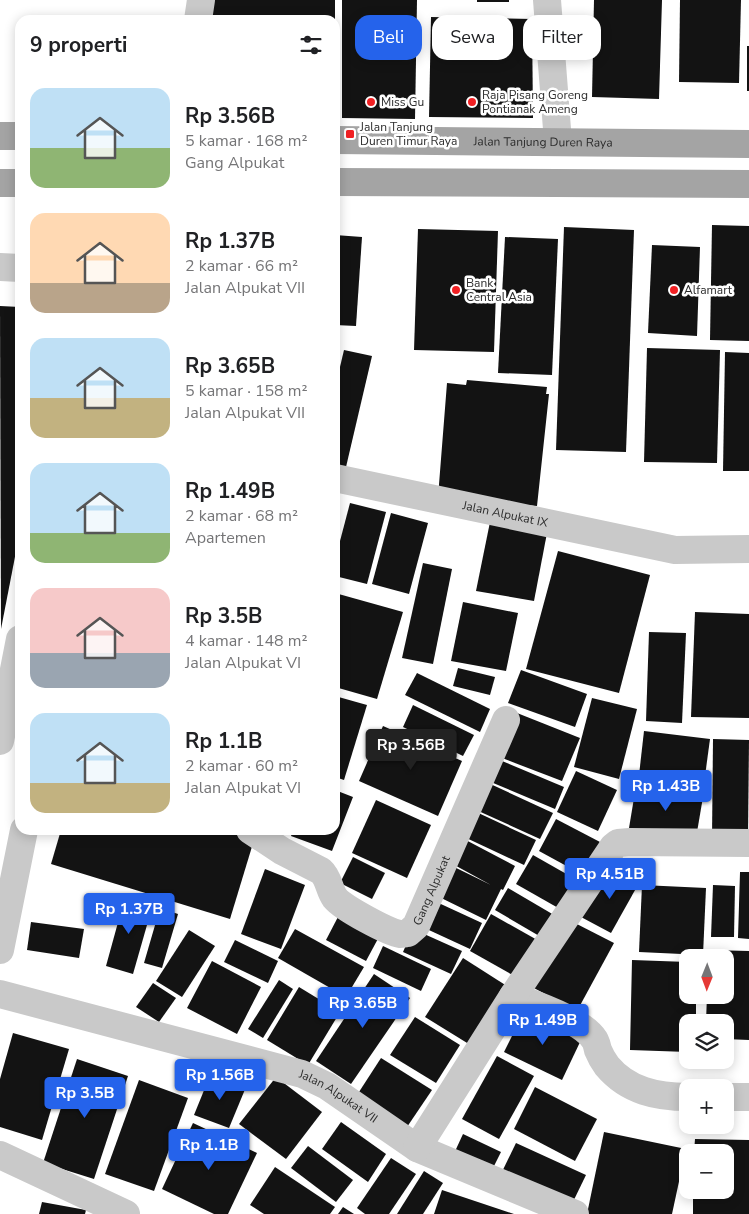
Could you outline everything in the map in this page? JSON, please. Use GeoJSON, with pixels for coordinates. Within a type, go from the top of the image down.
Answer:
{"type":"FeatureCollection","features":[{"type":"Feature","properties":{"kind":"main road"},"geometry":{"type":"LineString","coordinates":[[0,136],[15,136]]}},
{"type":"Feature","properties":{"kind":"main road","name":"Jalan Tanjung Duren Raya"},"geometry":{"type":"LineString","coordinates":[[340,140],[749,144]]}},
{"type":"Feature","properties":{"kind":"main road"},"geometry":{"type":"LineString","coordinates":[[340,182],[749,184]]}},
{"type":"Feature","properties":{"kind":"main road"},"geometry":{"type":"LineString","coordinates":[[0,183],[15,183]]}},
{"type":"Feature","properties":{"kind":"street"},"geometry":{"type":"LineString","coordinates":[[199,15],[201,0]]}},
{"type":"Feature","properties":{"kind":"street"},"geometry":{"type":"LineString","coordinates":[[547,0],[558,142]]}},
{"type":"Feature","properties":{"kind":"street"},"geometry":{"type":"LineString","coordinates":[[0,267],[15,268]]}},
{"type":"Feature","properties":{"kind":"street","name":"Jalan Alpukat IX"},"geometry":{"type":"LineString","coordinates":[[340,479],[675,550],[749,549]]}},
{"type":"Feature","properties":{"kind":"street"},"geometry":{"type":"LineString","coordinates":[[0,741],[15,664]]}},
{"type":"Feature","properties":{"kind":"street","name":"Gang Alpukat"},"geometry":{"type":"LineString","coordinates":[[258,835],[282,851],[325,874],[335,898],[340,902],[400,934],[408,933],[416,926],[506,720]]}},
{"type":"Feature","properties":{"kind":"street"},"geometry":{"type":"LineString","coordinates":[[0,950],[23,835]]}},
{"type":"Feature","properties":{"kind":"street"},"geometry":{"type":"LineString","coordinates":[[417,1148],[512,996],[609,850],[618,843],[630,842],[749,844]]}},
{"type":"Feature","properties":{"kind":"street","name":"Jalan Alpukat VII"},"geometry":{"type":"LineString","coordinates":[[0,994],[302,1074],[327,1086],[417,1148],[575,1214]]}},
{"type":"Feature","properties":{"kind":"street"},"geometry":{"type":"LineString","coordinates":[[512,996],[554,1012],[577,1024],[594,1039],[599,1052],[608,1066],[626,1083],[649,1094],[679,1096]]}},
{"type":"Feature","properties":{"kind":"street"},"geometry":{"type":"LineString","coordinates":[[734,1097],[749,1097]]}},
{"type":"Feature","properties":{"kind":"street"},"geometry":{"type":"LineString","coordinates":[[0,1155],[126,1214]]}},
{"type":"Feature","properties":{"kind":"building"},"geometry":{"type":"Polygon","coordinates":[[[209,0],[335,0],[335,15],[208,15],[209,0]]]}},
{"type":"Feature","properties":{"kind":"building"},"geometry":{"type":"Polygon","coordinates":[[[342,0],[417,0],[417,15],[355,15],[355,60],[416,60],[415,119],[342,118],[342,0]]]}},
{"type":"Feature","properties":{"kind":"building"},"geometry":{"type":"Polygon","coordinates":[[[477,0],[509,0],[509,2],[477,2],[477,0]]]}},
{"type":"Feature","properties":{"kind":"building"},"geometry":{"type":"Polygon","coordinates":[[[594,0],[662,0],[659,99],[592,97],[593,60],[601,60],[601,15],[594,15],[594,0]]]}},
{"type":"Feature","properties":{"kind":"building"},"geometry":{"type":"Polygon","coordinates":[[[680,0],[741,0],[739,83],[679,82],[680,0]]]}},
{"type":"Feature","properties":{"kind":"building"},"geometry":{"type":"Polygon","coordinates":[[[431,17],[432,60],[513,60],[513,19],[523,19],[523,60],[532,60],[533,118],[429,117],[431,17]]]}},
{"type":"Feature","properties":{"kind":"building"},"geometry":{"type":"Polygon","coordinates":[[[747,46],[749,46],[749,91],[747,91],[747,46]]]}},
{"type":"Feature","properties":{"kind":"building"},"geometry":{"type":"Polygon","coordinates":[[[712,225],[749,226],[749,341],[710,340],[712,225]]]}},
{"type":"Feature","properties":{"kind":"building"},"geometry":{"type":"Polygon","coordinates":[[[564,227],[634,230],[626,452],[556,450],[564,227]]]}},
{"type":"Feature","properties":{"kind":"building","name":"Bank Central Asia"},"geometry":{"type":"Polygon","coordinates":[[[418,229],[498,231],[494,352],[414,350],[418,229]]]}},
{"type":"Feature","properties":{"kind":"building"},"geometry":{"type":"Polygon","coordinates":[[[340,235],[362,237],[356,326],[340,325],[340,235]]]}},
{"type":"Feature","properties":{"kind":"building"},"geometry":{"type":"Polygon","coordinates":[[[505,237],[558,239],[552,375],[498,373],[505,237]]]}},
{"type":"Feature","properties":{"kind":"building","name":"Alfamart"},"geometry":{"type":"Polygon","coordinates":[[[652,245],[700,247],[697,336],[648,333],[652,245]]]}},
{"type":"Feature","properties":{"kind":"building"},"geometry":{"type":"Polygon","coordinates":[[[0,306],[15,307],[15,557],[1,629],[0,306]]]}},
{"type":"Feature","properties":{"kind":"building"},"geometry":{"type":"Polygon","coordinates":[[[647,348],[720,350],[717,463],[644,462],[647,348]]]}},
{"type":"Feature","properties":{"kind":"building"},"geometry":{"type":"Polygon","coordinates":[[[344,350],[372,356],[346,467],[340,466],[340,367],[344,350]]]}},
{"type":"Feature","properties":{"kind":"building"},"geometry":{"type":"Polygon","coordinates":[[[725,352],[749,353],[749,471],[723,471],[725,352]]]}},
{"type":"Feature","properties":{"kind":"building"},"geometry":{"type":"Polygon","coordinates":[[[467,380],[547,387],[546,394],[549,394],[537,506],[438,497],[447,383],[466,385],[467,380]]]}},
{"type":"Feature","properties":{"kind":"building"},"geometry":{"type":"Polygon","coordinates":[[[350,503],[386,512],[367,584],[340,577],[340,541],[350,503]]]}},
{"type":"Feature","properties":{"kind":"building"},"geometry":{"type":"Polygon","coordinates":[[[391,513],[428,523],[409,594],[372,584],[391,513]]]}},
{"type":"Feature","properties":{"kind":"building"},"geometry":{"type":"Polygon","coordinates":[[[490,522],[547,533],[534,601],[476,591],[490,522]]]}},
{"type":"Feature","properties":{"kind":"building"},"geometry":{"type":"Polygon","coordinates":[[[558,551],[650,575],[619,693],[526,669],[558,551]]]}},
{"type":"Feature","properties":{"kind":"building"},"geometry":{"type":"Polygon","coordinates":[[[423,563],[452,569],[433,664],[402,658],[423,563]]]}},
{"type":"Feature","properties":{"kind":"building"},"geometry":{"type":"Polygon","coordinates":[[[340,594],[403,612],[377,699],[340,688],[340,594]]]}},
{"type":"Feature","properties":{"kind":"building"},"geometry":{"type":"Polygon","coordinates":[[[463,602],[518,613],[506,671],[451,661],[463,602]]]}},
{"type":"Feature","properties":{"kind":"building"},"geometry":{"type":"Polygon","coordinates":[[[695,612],[749,614],[749,718],[691,717],[695,612]]]}},
{"type":"Feature","properties":{"kind":"building"},"geometry":{"type":"Polygon","coordinates":[[[649,632],[686,633],[682,723],[646,721],[649,632]]]}},
{"type":"Feature","properties":{"kind":"building"},"geometry":{"type":"Polygon","coordinates":[[[458,668],[495,677],[490,695],[453,686],[458,668]]]}},
{"type":"Feature","properties":{"kind":"building"},"geometry":{"type":"Polygon","coordinates":[[[521,670],[587,694],[575,727],[508,703],[521,670]]]}},
{"type":"Feature","properties":{"kind":"building"},"geometry":{"type":"Polygon","coordinates":[[[417,673],[490,709],[480,732],[405,695],[417,673]]]}},
{"type":"Feature","properties":{"kind":"building"},"geometry":{"type":"Polygon","coordinates":[[[340,697],[367,705],[344,780],[340,779],[340,697]]]}},
{"type":"Feature","properties":{"kind":"building"},"geometry":{"type":"Polygon","coordinates":[[[592,698],[637,709],[619,779],[574,767],[592,698]]]}},
{"type":"Feature","properties":{"kind":"building"},"geometry":{"type":"Polygon","coordinates":[[[413,705],[474,735],[463,756],[403,727],[413,705]]]}},
{"type":"Feature","properties":{"kind":"building"},"geometry":{"type":"Polygon","coordinates":[[[512,711],[580,738],[562,781],[494,755],[512,711]]]}},
{"type":"Feature","properties":{"kind":"building"},"geometry":{"type":"Polygon","coordinates":[[[383,726],[462,761],[438,816],[359,781],[383,726]]]}},
{"type":"Feature","properties":{"kind":"building"},"geometry":{"type":"Polygon","coordinates":[[[644,731],[710,739],[703,791],[638,784],[644,731]]]}},
{"type":"Feature","properties":{"kind":"building"},"geometry":{"type":"Polygon","coordinates":[[[713,739],[749,740],[748,839],[712,839],[713,739]]]}},
{"type":"Feature","properties":{"kind":"building"},"geometry":{"type":"Polygon","coordinates":[[[495,758],[564,787],[555,809],[486,780],[495,758]]]}},
{"type":"Feature","properties":{"kind":"building"},"geometry":{"type":"Polygon","coordinates":[[[576,771],[617,790],[598,831],[557,812],[576,771]]]}},
{"type":"Feature","properties":{"kind":"building"},"geometry":{"type":"Polygon","coordinates":[[[486,782],[553,813],[540,839],[474,809],[486,782]]]}},
{"type":"Feature","properties":{"kind":"building"},"geometry":{"type":"Polygon","coordinates":[[[636,786],[703,797],[696,838],[629,828],[636,786]]]}},
{"type":"Feature","properties":{"kind":"building"},"geometry":{"type":"Polygon","coordinates":[[[340,792],[353,797],[340,830],[340,792]]]}},
{"type":"Feature","properties":{"kind":"building"},"geometry":{"type":"Polygon","coordinates":[[[376,800],[431,825],[407,878],[352,853],[376,800]]]}},
{"type":"Feature","properties":{"kind":"building"},"geometry":{"type":"Polygon","coordinates":[[[472,810],[536,840],[524,865],[460,835],[472,810]]]}},
{"type":"Feature","properties":{"kind":"building"},"geometry":{"type":"Polygon","coordinates":[[[556,819],[600,842],[583,875],[539,851],[556,819]]]}},
{"type":"Feature","properties":{"kind":"building"},"geometry":{"type":"Polygon","coordinates":[[[60,835],[237,835],[254,840],[230,919],[51,864],[60,835]]]}},
{"type":"Feature","properties":{"kind":"building"},"geometry":{"type":"Polygon","coordinates":[[[291,835],[338,835],[332,851],[291,835]]]}},
{"type":"Feature","properties":{"kind":"building"},"geometry":{"type":"Polygon","coordinates":[[[462,838],[515,866],[486,920],[431,893],[446,863],[491,885],[449,862],[462,838]]]}},
{"type":"Feature","properties":{"kind":"building"},"geometry":{"type":"Polygon","coordinates":[[[533,855],[577,880],[560,909],[516,884],[533,855]]]}},
{"type":"Feature","properties":{"kind":"building"},"geometry":{"type":"Polygon","coordinates":[[[353,857],[385,873],[372,899],[340,883],[353,857]]]}},
{"type":"Feature","properties":{"kind":"building"},"geometry":{"type":"Polygon","coordinates":[[[610,866],[639,883],[611,933],[581,917],[610,866]]]}},
{"type":"Feature","properties":{"kind":"building"},"geometry":{"type":"Polygon","coordinates":[[[265,869],[305,885],[281,949],[241,934],[265,869]]]}},
{"type":"Feature","properties":{"kind":"building"},"geometry":{"type":"Polygon","coordinates":[[[740,872],[749,872],[749,939],[738,938],[740,872]]]}},
{"type":"Feature","properties":{"kind":"building"},"geometry":{"type":"Polygon","coordinates":[[[642,885],[706,888],[703,949],[679,949],[679,954],[639,952],[642,885]]]}},
{"type":"Feature","properties":{"kind":"building"},"geometry":{"type":"Polygon","coordinates":[[[713,885],[735,886],[734,937],[711,937],[713,885]]]}},
{"type":"Feature","properties":{"kind":"building"},"geometry":{"type":"Polygon","coordinates":[[[508,888],[554,915],[541,937],[495,910],[508,888]]]}},
{"type":"Feature","properties":{"kind":"building"},"geometry":{"type":"Polygon","coordinates":[[[125,897],[153,904],[133,974],[106,966],[125,897]]]}},
{"type":"Feature","properties":{"kind":"building"},"geometry":{"type":"Polygon","coordinates":[[[430,899],[482,923],[470,949],[418,925],[430,899]]]}},
{"type":"Feature","properties":{"kind":"building"},"geometry":{"type":"Polygon","coordinates":[[[160,908],[178,914],[162,968],[144,963],[160,908]]]}},
{"type":"Feature","properties":{"kind":"building"},"geometry":{"type":"Polygon","coordinates":[[[491,914],[539,941],[518,978],[470,951],[491,914]]]}},
{"type":"Feature","properties":{"kind":"building"},"geometry":{"type":"Polygon","coordinates":[[[339,915],[380,935],[366,961],[326,940],[339,915]]]}},
{"type":"Feature","properties":{"kind":"building"},"geometry":{"type":"Polygon","coordinates":[[[569,920],[614,943],[577,1011],[532,987],[569,920]]]}},
{"type":"Feature","properties":{"kind":"building"},"geometry":{"type":"Polygon","coordinates":[[[31,922],[84,929],[79,958],[27,950],[31,922]]]}},
{"type":"Feature","properties":{"kind":"building"},"geometry":{"type":"Polygon","coordinates":[[[295,929],[364,967],[346,997],[278,958],[295,929]]]}},
{"type":"Feature","properties":{"kind":"building"},"geometry":{"type":"Polygon","coordinates":[[[413,929],[462,951],[451,974],[403,952],[413,929]]]}},
{"type":"Feature","properties":{"kind":"building"},"geometry":{"type":"Polygon","coordinates":[[[189,930],[215,946],[182,997],[156,981],[189,930]]]}},
{"type":"Feature","properties":{"kind":"building"},"geometry":{"type":"Polygon","coordinates":[[[235,940],[278,961],[268,983],[224,962],[235,940]]]}},
{"type":"Feature","properties":{"kind":"building"},"geometry":{"type":"Polygon","coordinates":[[[383,946],[431,969],[421,991],[373,968],[383,946]]]}},
{"type":"Feature","properties":{"kind":"building"},"geometry":{"type":"Polygon","coordinates":[[[734,951],[749,951],[749,1040],[734,1039],[734,1014],[706,1014],[707,1004],[734,1004],[734,951]]]}},
{"type":"Feature","properties":{"kind":"building"},"geometry":{"type":"Polygon","coordinates":[[[463,958],[510,988],[472,1046],[425,1017],[463,958]]]}},
{"type":"Feature","properties":{"kind":"building"},"geometry":{"type":"Polygon","coordinates":[[[632,960],[679,962],[679,1004],[696,1004],[696,1014],[679,1014],[679,1052],[630,1050],[632,960]]]}},
{"type":"Feature","properties":{"kind":"building"},"geometry":{"type":"Polygon","coordinates":[[[212,961],[261,987],[237,1034],[187,1008],[212,961]]]}},
{"type":"Feature","properties":{"kind":"building"},"geometry":{"type":"Polygon","coordinates":[[[374,974],[410,998],[351,1084],[316,1061],[374,974]]]}},
{"type":"Feature","properties":{"kind":"building"},"geometry":{"type":"Polygon","coordinates":[[[279,980],[293,989],[263,1038],[248,1029],[279,980]]]}},
{"type":"Feature","properties":{"kind":"building"},"geometry":{"type":"Polygon","coordinates":[[[153,983],[176,998],[159,1022],[136,1007],[153,983]]]}},
{"type":"Feature","properties":{"kind":"building"},"geometry":{"type":"Polygon","coordinates":[[[299,987],[340,1012],[308,1065],[267,1040],[299,987]]]}},
{"type":"Feature","properties":{"kind":"building"},"geometry":{"type":"Polygon","coordinates":[[[524,1012],[581,1040],[562,1080],[504,1052],[524,1012]]]}},
{"type":"Feature","properties":{"kind":"building"},"geometry":{"type":"Polygon","coordinates":[[[415,1017],[460,1045],[436,1083],[390,1055],[415,1017]]]}},
{"type":"Feature","properties":{"kind":"building"},"geometry":{"type":"Polygon","coordinates":[[[13,1033],[69,1049],[42,1140],[0,1127],[0,1079],[13,1033]]]}},
{"type":"Feature","properties":{"kind":"building"},"geometry":{"type":"Polygon","coordinates":[[[497,1056],[534,1076],[499,1139],[462,1119],[497,1056]]]}},
{"type":"Feature","properties":{"kind":"building"},"geometry":{"type":"Polygon","coordinates":[[[381,1058],[432,1090],[407,1127],[357,1095],[381,1058]]]}},
{"type":"Feature","properties":{"kind":"building"},"geometry":{"type":"Polygon","coordinates":[[[77,1059],[128,1076],[94,1179],[43,1163],[77,1059]]]}},
{"type":"Feature","properties":{"kind":"building"},"geometry":{"type":"Polygon","coordinates":[[[211,1073],[246,1087],[229,1128],[194,1115],[211,1073]]]}},
{"type":"Feature","properties":{"kind":"building"},"geometry":{"type":"Polygon","coordinates":[[[276,1077],[322,1112],[286,1159],[239,1124],[276,1077]]]}},
{"type":"Feature","properties":{"kind":"building"},"geometry":{"type":"Polygon","coordinates":[[[139,1080],[188,1098],[154,1191],[105,1174],[139,1080]]]}},
{"type":"Feature","properties":{"kind":"building"},"geometry":{"type":"Polygon","coordinates":[[[535,1087],[597,1119],[575,1161],[514,1129],[535,1087]]]}},
{"type":"Feature","properties":{"kind":"building"},"geometry":{"type":"Polygon","coordinates":[[[341,1122],[386,1154],[368,1182],[322,1149],[341,1122]]]}},
{"type":"Feature","properties":{"kind":"building"},"geometry":{"type":"Polygon","coordinates":[[[193,1123],[257,1153],[228,1214],[214,1214],[162,1189],[193,1123]]]}},
{"type":"Feature","properties":{"kind":"building"},"geometry":{"type":"Polygon","coordinates":[[[604,1132],[679,1148],[679,1182],[672,1214],[587,1214],[604,1132]]]}},
{"type":"Feature","properties":{"kind":"building"},"geometry":{"type":"Polygon","coordinates":[[[463,1134],[501,1152],[488,1178],[451,1160],[463,1134]]]}},
{"type":"Feature","properties":{"kind":"building"},"geometry":{"type":"Polygon","coordinates":[[[695,1139],[749,1140],[749,1214],[693,1214],[693,1199],[734,1199],[734,1144],[695,1144],[695,1139]]]}},
{"type":"Feature","properties":{"kind":"building"},"geometry":{"type":"Polygon","coordinates":[[[516,1143],[586,1175],[569,1210],[499,1178],[516,1143]]]}},
{"type":"Feature","properties":{"kind":"building"},"geometry":{"type":"Polygon","coordinates":[[[308,1146],[353,1180],[336,1202],[291,1168],[308,1146]]]}},
{"type":"Feature","properties":{"kind":"building"},"geometry":{"type":"Polygon","coordinates":[[[391,1158],[416,1174],[389,1214],[365,1214],[357,1208],[391,1158]]]}},
{"type":"Feature","properties":{"kind":"building"},"geometry":{"type":"Polygon","coordinates":[[[275,1167],[335,1207],[330,1214],[264,1214],[250,1205],[275,1167]]]}},
{"type":"Feature","properties":{"kind":"building"},"geometry":{"type":"Polygon","coordinates":[[[424,1171],[443,1183],[423,1214],[397,1214],[424,1171]]]}},
{"type":"Feature","properties":{"kind":"building"},"geometry":{"type":"Polygon","coordinates":[[[442,1190],[514,1214],[434,1214],[442,1190]]]}},
{"type":"Feature","properties":{"kind":"building"},"geometry":{"type":"Polygon","coordinates":[[[42,1202],[86,1210],[85,1214],[39,1214],[42,1202]]]}},
{"type":"Feature","properties":{"kind":"building"},"geometry":{"type":"Polygon","coordinates":[[[343,1207],[354,1214],[338,1214],[343,1207]]]}},
{"type":"Feature","properties":{"kind":"place","name":"Miss Gu"},"geometry":{"type":"Point","coordinates":[371,102]}},
{"type":"Feature","properties":{"kind":"place","name":"Raja Pisang Goreng Pontianak Ameng"},"geometry":{"type":"Point","coordinates":[472,102]}},
{"type":"Feature","properties":{"kind":"place","name":"Jalan Tanjung Duren Timur Raya"},"geometry":{"type":"Point","coordinates":[350,134]}},
{"type":"Feature","properties":{"kind":"place","name":"Bank Central Asia"},"geometry":{"type":"Point","coordinates":[456,290]}},
{"type":"Feature","properties":{"kind":"place","name":"Alfamart"},"geometry":{"type":"Point","coordinates":[674,290]}}]}
